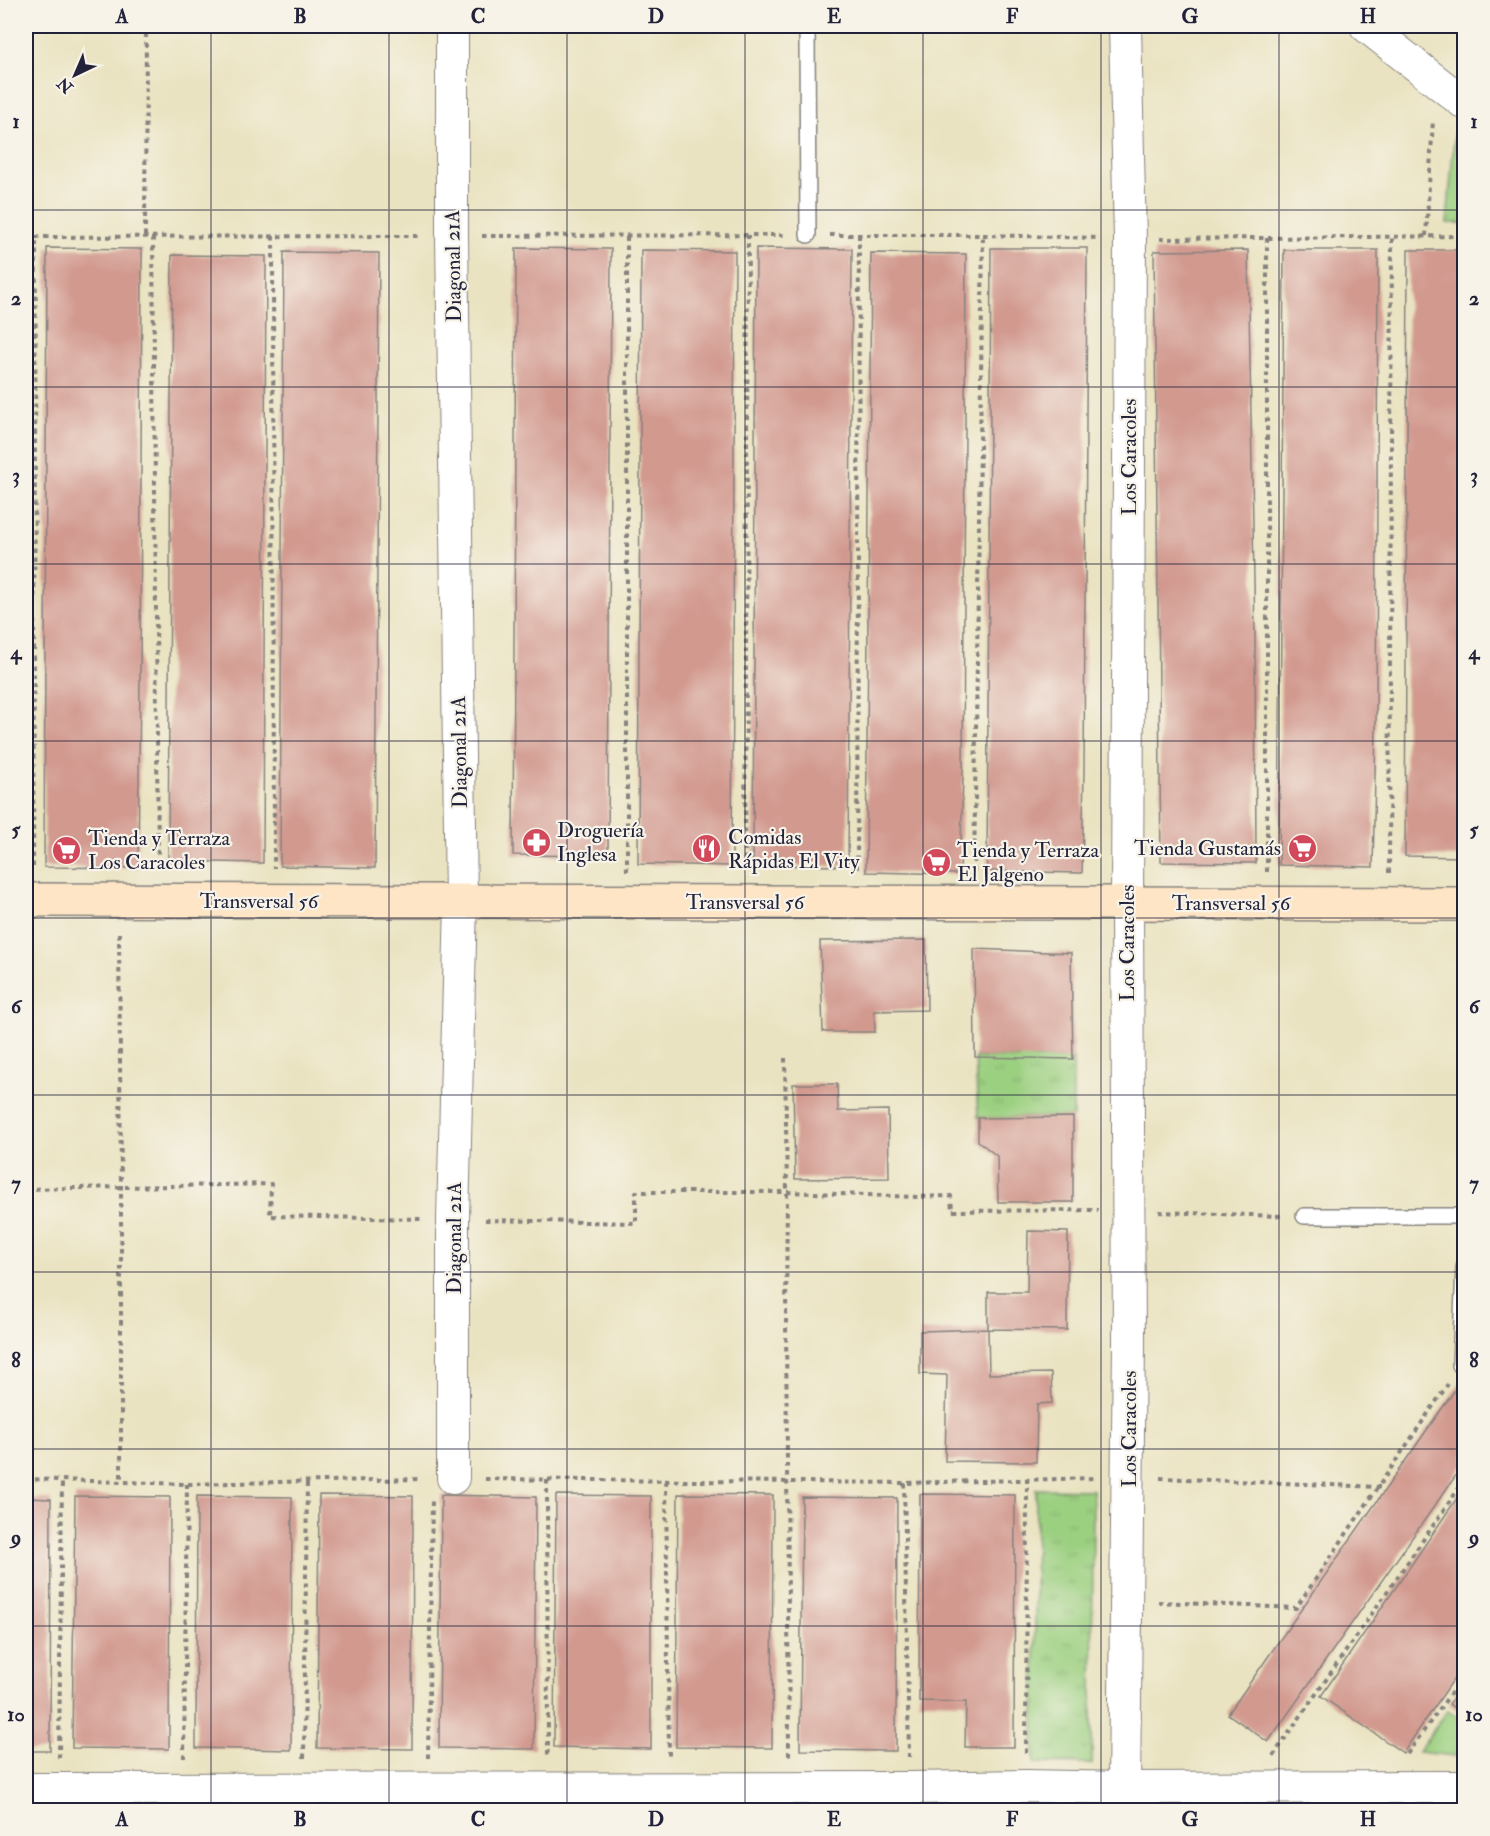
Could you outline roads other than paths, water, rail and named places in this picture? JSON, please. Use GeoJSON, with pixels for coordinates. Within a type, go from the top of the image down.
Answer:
{"type":"FeatureCollection","features":[{"type":"Feature","properties":{"kind":"street","name":"Diagonal 21A"},"geometry":{"type":"LineString","coordinates":[[443,1479],[453,1219],[461,902],[452,236],[452,26]]}},
{"type":"Feature","properties":{"kind":"street","name":"Los Caracoles"},"geometry":{"type":"LineString","coordinates":[[1125,26],[1130,239],[1127,903],[1129,1210],[1125,1788]]}},
{"type":"Feature","properties":{"kind":"street"},"geometry":{"type":"LineString","coordinates":[[1366,26],[1464,103]]}},
{"type":"Feature","properties":{"kind":"street","name":"Transversal 56"},"geometry":{"type":"LineString","coordinates":[[29,900],[1464,904]]}},
{"type":"Feature","properties":{"kind":"street"},"geometry":{"type":"LineString","coordinates":[[26,1789],[1464,1787]]}},
{"type":"Feature","properties":{"kind":"lane"},"geometry":{"type":"LineString","coordinates":[[807,26],[808,235]]}},
{"type":"Feature","properties":{"kind":"lane"},"geometry":{"type":"LineString","coordinates":[[1304,1216],[1464,1216]]}},
{"type":"Feature","properties":{"kind":"lane"},"geometry":{"type":"LineString","coordinates":[[1460,1365],[1464,1268]]}},
{"type":"Feature","properties":{"kind":"place","name":"Droguería Inglesa"},"geometry":{"type":"Point","coordinates":[536,842]}},
{"type":"Feature","properties":{"kind":"place","name":"Tienda Gustamás"},"geometry":{"type":"Point","coordinates":[1302,848]}},
{"type":"Feature","properties":{"kind":"place","name":"Comidas Rápidas El Vity"},"geometry":{"type":"Point","coordinates":[707,849]}},
{"type":"Feature","properties":{"kind":"place","name":"Tienda y Terraza Los Caracoles"},"geometry":{"type":"Point","coordinates":[67,850]}},
{"type":"Feature","properties":{"kind":"place","name":"Tienda y Terraza El Jalgeno"},"geometry":{"type":"Point","coordinates":[936,862]}}]}
